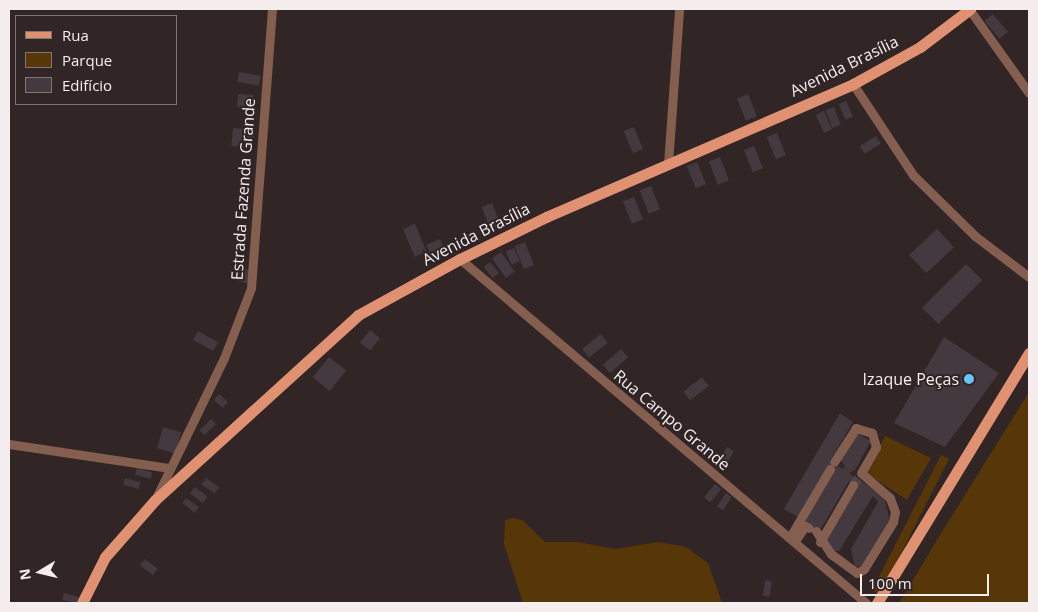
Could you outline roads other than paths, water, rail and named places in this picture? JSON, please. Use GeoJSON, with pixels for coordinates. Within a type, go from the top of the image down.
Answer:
{"type":"FeatureCollection","features":[{"type":"Feature","properties":{"kind":"main road","name":"Avenida Brasília"},"geometry":{"type":"LineString","coordinates":[[82,603],[105,557],[155,500],[346,324],[460,259],[668,164],[853,84],[920,47],[969,9]]}},
{"type":"Feature","properties":{"kind":"main road"},"geometry":{"type":"LineString","coordinates":[[877,603],[1029,353]]}},
{"type":"Feature","properties":{"kind":"street","name":"Estrada Fazenda Grande"},"geometry":{"type":"LineString","coordinates":[[155,500],[224,358],[251,288],[272,9]]}},
{"type":"Feature","properties":{"kind":"street"},"geometry":{"type":"LineString","coordinates":[[668,164],[679,9]]}},
{"type":"Feature","properties":{"kind":"street"},"geometry":{"type":"LineString","coordinates":[[969,9],[1029,93]]}},
{"type":"Feature","properties":{"kind":"street"},"geometry":{"type":"LineString","coordinates":[[853,84],[913,175],[976,236],[1029,277]]}},
{"type":"Feature","properties":{"kind":"street","name":"Rua Campo Grande"},"geometry":{"type":"LineString","coordinates":[[460,259],[793,539],[866,603]]}},
{"type":"Feature","properties":{"kind":"street"},"geometry":{"type":"LineString","coordinates":[[793,539],[854,429],[860,427],[872,433],[877,442],[820,542]]}},
{"type":"Feature","properties":{"kind":"street"},"geometry":{"type":"LineString","coordinates":[[9,444],[170,468]]}},
{"type":"Feature","properties":{"kind":"street"},"geometry":{"type":"LineString","coordinates":[[793,539],[805,526],[812,530],[820,542],[845,566],[855,573],[861,572],[893,522],[895,512],[890,498],[857,479]]}},
{"type":"Feature","properties":{"kind":"tunnel"},"geometry":{"type":"LineString","coordinates":[[853,485],[858,478]]}},
{"type":"Feature","properties":{"kind":"place","name":"Izaque Peças"},"geometry":{"type":"Point","coordinates":[969,379]}}]}
